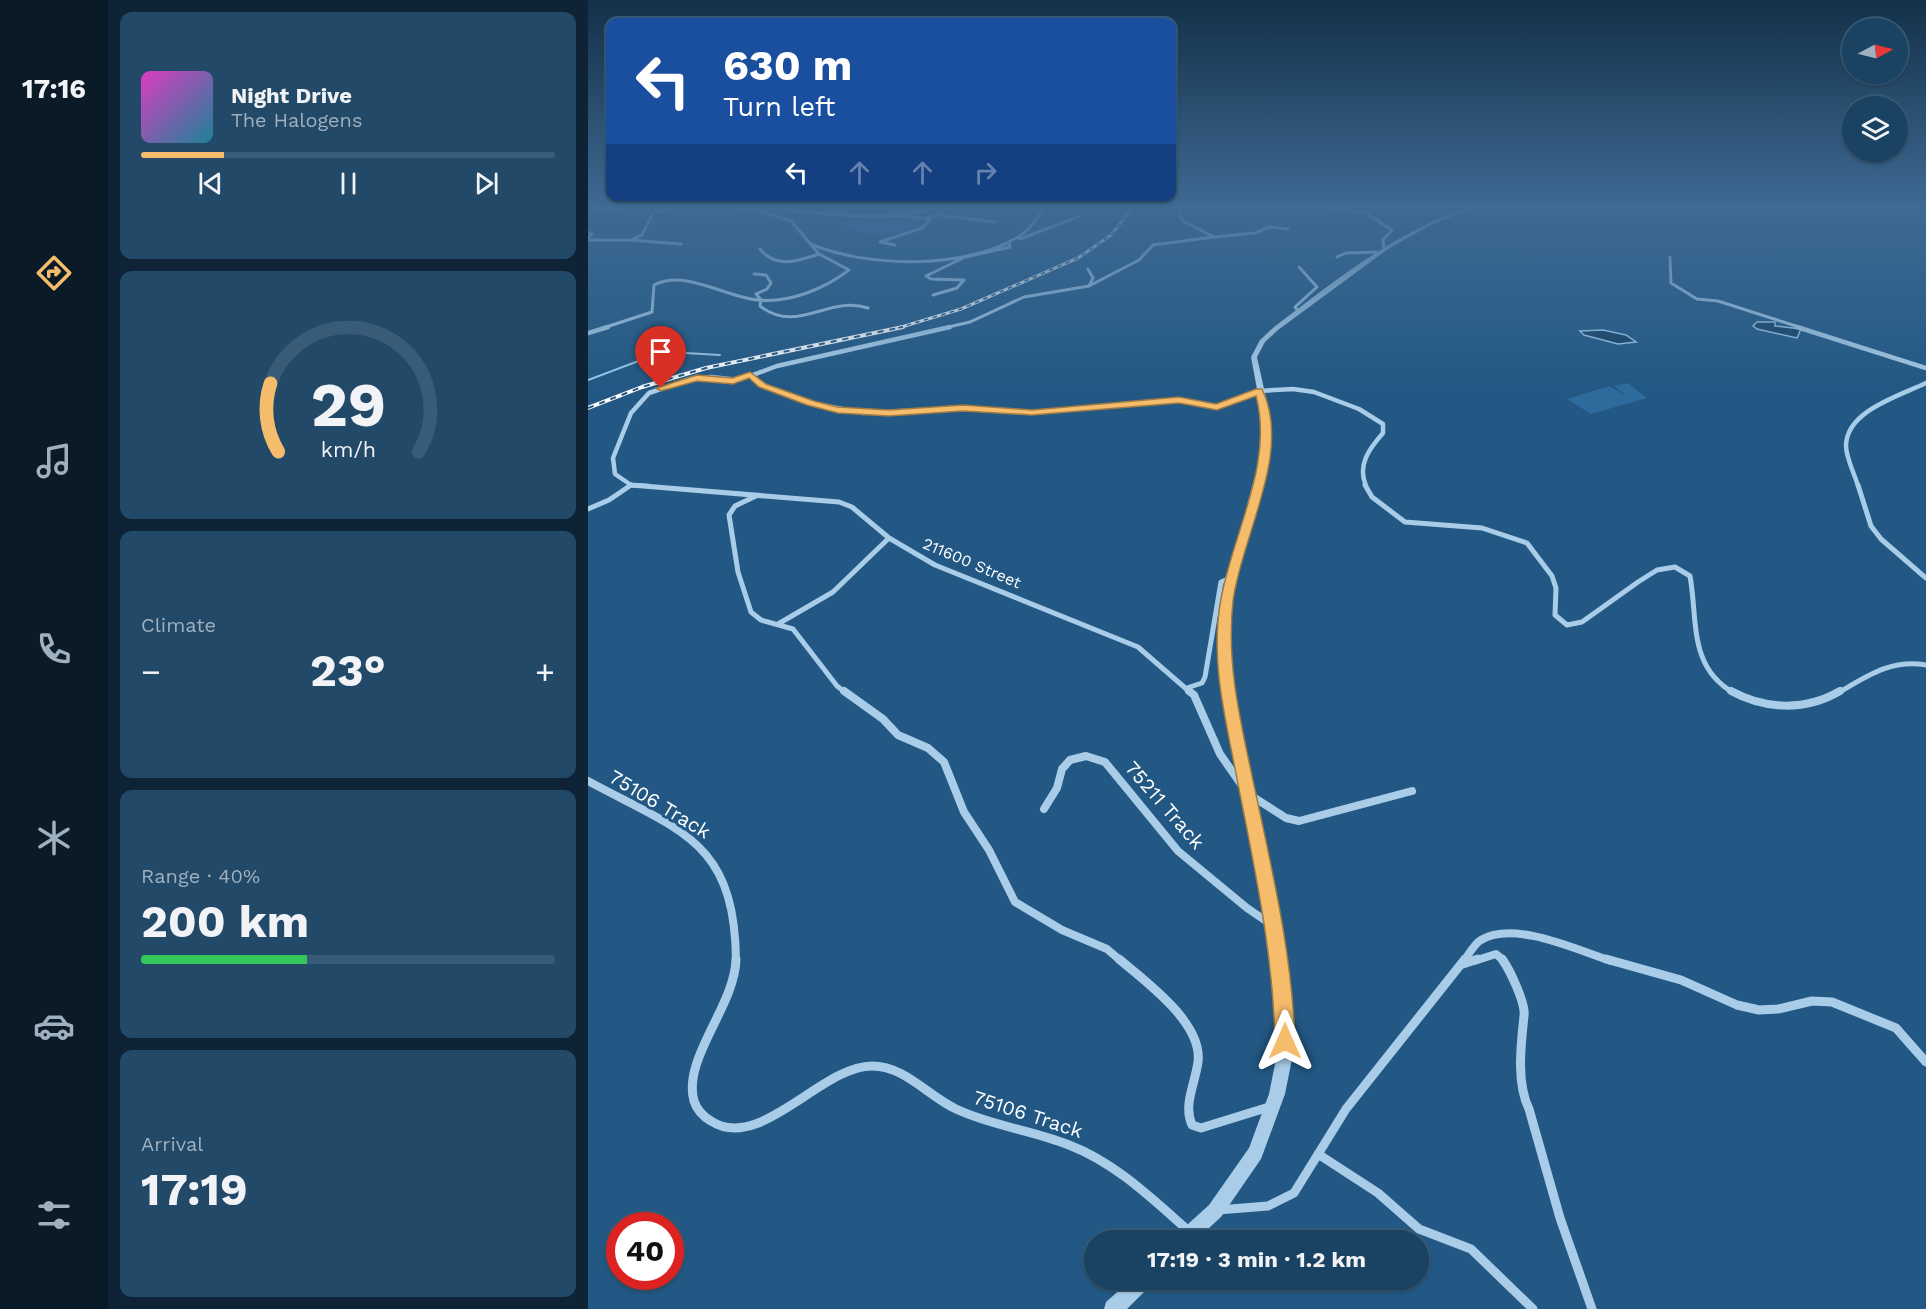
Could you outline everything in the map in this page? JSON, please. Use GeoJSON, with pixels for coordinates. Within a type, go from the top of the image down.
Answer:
{"type":"FeatureCollection","features":[{"type":"Feature","properties":{"kind":"street"},"geometry":{"type":"LineString","coordinates":[[588,333],[652,312],[651,293],[654,285],[661,280],[693,283],[729,295],[761,300],[798,295],[849,270],[844,267]]}},
{"type":"Feature","properties":{"kind":"street"},"geometry":{"type":"LineString","coordinates":[[933,295],[957,288],[964,280],[959,278],[931,279],[926,276],[944,267]]}},
{"type":"Feature","properties":{"kind":"street"},"geometry":{"type":"LineString","coordinates":[[588,508],[609,500],[631,485],[615,474],[613,458],[631,413],[649,393],[672,383],[697,378],[733,381],[870,343],[970,322],[1024,297],[1089,286],[1125,267]]}},
{"type":"Feature","properties":{"kind":"street"},"geometry":{"type":"LineString","coordinates":[[1299,267],[1317,287],[1295,307],[1299,312]]}},
{"type":"Feature","properties":{"kind":"street"},"geometry":{"type":"LineString","coordinates":[[1195,1230],[1215,1211],[1255,1153],[1273,1106],[1284,1059],[1286,1022],[1275,927],[1224,677],[1227,600],[1266,448],[1266,416],[1259,391],[1254,361],[1255,351],[1266,337],[1358,267]]}},
{"type":"Feature","properties":{"kind":"street"},"geometry":{"type":"LineString","coordinates":[[1670,267],[1671,283],[1697,299],[1718,301],[1926,368]]}},
{"type":"Feature","properties":{"kind":"street"},"geometry":{"type":"LineString","coordinates":[[1088,269],[1093,278],[1089,286]]}},
{"type":"Feature","properties":{"kind":"street"},"geometry":{"type":"LineString","coordinates":[[754,274],[766,275],[771,283],[767,289],[756,294],[761,300],[760,306],[786,318],[855,303],[868,308]]}},
{"type":"Feature","properties":{"kind":"street"},"geometry":{"type":"LineString","coordinates":[[750,375],[763,386],[811,403],[863,413],[963,408],[1032,412],[1179,400],[1217,407],[1259,391],[1306,390],[1378,419],[1383,424],[1383,433],[1369,449],[1362,468],[1364,484],[1372,497],[1410,523],[1482,528],[1527,543],[1552,576],[1556,588],[1555,615],[1558,622],[1565,626],[1576,627],[1625,594],[1642,577],[1675,568],[1682,569],[1690,576],[1700,655],[1706,669],[1713,678],[1742,697],[1788,706],[1808,705],[1900,662],[1926,665]]}},
{"type":"Feature","properties":{"kind":"street"},"geometry":{"type":"LineString","coordinates":[[1926,383],[1858,417],[1850,428],[1846,447],[1871,526],[1881,539],[1926,578]]}},
{"type":"Feature","properties":{"kind":"street","name":"211600 Street"},"geometry":{"type":"LineString","coordinates":[[631,485],[762,493],[839,502],[859,512],[889,538],[935,565],[1138,647],[1187,688],[1199,705],[1220,754],[1249,795]]}},
{"type":"Feature","properties":{"kind":"street"},"geometry":{"type":"LineString","coordinates":[[762,493],[735,506],[729,515],[738,573],[752,612],[761,620],[793,629],[828,676],[852,699],[883,719],[898,735],[928,748],[944,762],[964,812],[989,850],[1015,902],[1062,930],[1107,949],[1159,992],[1189,1028],[1197,1044],[1198,1060],[1187,1113],[1192,1125],[1201,1128],[1273,1106]]}},
{"type":"Feature","properties":{"kind":"street"},"geometry":{"type":"LineString","coordinates":[[778,624],[833,592],[889,538]]}},
{"type":"Feature","properties":{"kind":"street"},"geometry":{"type":"LineString","coordinates":[[1187,688],[1202,682],[1205,677],[1221,582],[1233,577]]}},
{"type":"Feature","properties":{"kind":"street","name":"75211 Track"},"geometry":{"type":"LineString","coordinates":[[1044,809],[1057,788],[1062,769],[1070,760],[1086,756],[1105,762],[1178,851],[1247,908],[1275,927]]}},
{"type":"Feature","properties":{"kind":"street","name":"75106 Track"},"geometry":{"type":"LineString","coordinates":[[588,781],[691,838],[716,863],[723,879],[737,950],[729,999],[691,1085],[693,1099],[703,1116],[717,1125],[732,1128],[749,1127],[772,1117],[830,1077],[862,1066],[881,1066],[900,1072],[963,1112],[1087,1152],[1104,1161],[1148,1194],[1181,1230]]}},
{"type":"Feature","properties":{"kind":"street"},"geometry":{"type":"LineString","coordinates":[[1249,795],[1286,818],[1299,821],[1412,791]]}},
{"type":"Feature","properties":{"kind":"street"},"geometry":{"type":"LineString","coordinates":[[1215,1211],[1265,1207],[1286,1200],[1294,1193],[1346,1109],[1480,940],[1499,933],[1523,933],[1627,966],[1681,980],[1749,1008],[1778,1010],[1812,1001],[1832,1002],[1896,1028],[1926,1062]]}},
{"type":"Feature","properties":{"kind":"street"},"geometry":{"type":"LineString","coordinates":[[1461,965],[1496,954],[1507,963],[1511,972],[1525,1014],[1522,1095],[1529,1109],[1560,1218],[1592,1309]]}},
{"type":"Feature","properties":{"kind":"street"},"geometry":{"type":"LineString","coordinates":[[1318,1154],[1378,1193],[1419,1229],[1471,1249],[1484,1258],[1533,1309]]}},
{"type":"Feature","properties":{"kind":"street"},"geometry":{"type":"LineString","coordinates":[[1113,1309],[1133,1290]]}},
{"type":"Feature","properties":{"kind":"street"},"geometry":{"type":"LineString","coordinates":[[1127,1309],[1137,1290]]}},
{"type":"Feature","properties":{"kind":"shaded area"},"geometry":{"type":"Polygon","coordinates":[[[1757,322],[1775,322],[1775,326],[1801,329],[1797,338],[1757,329],[1753,326],[1757,322]]]}},
{"type":"Feature","properties":{"kind":"shaded area"},"geometry":{"type":"Polygon","coordinates":[[[1603,330],[1626,335],[1636,342],[1618,344],[1584,335],[1580,331],[1603,330]]]}},
{"type":"Feature","properties":{"kind":"shaded area"},"geometry":{"type":"Polygon","coordinates":[[[1628,383],[1647,398],[1591,414],[1567,399],[1609,386],[1628,397],[1614,386],[1628,383]]]}},
{"type":"Feature","properties":{"kind":"waterway"},"geometry":{"type":"LineString","coordinates":[[668,352],[720,355]]}},
{"type":"Feature","properties":{"kind":"waterway"},"geometry":{"type":"LineString","coordinates":[[588,380],[657,354]]}},
{"type":"Feature","properties":{"kind":"railway"},"geometry":{"type":"LineString","coordinates":[[898,328],[961,309],[1057,267]]}},
{"type":"Feature","properties":{"kind":"railway"},"geometry":{"type":"LineString","coordinates":[[588,408],[642,387],[706,368],[903,327]]}},
{"type":"Feature","properties":{"kind":"route"},"geometry":{"type":"LineString","coordinates":[[661,388],[672,383],[697,378],[733,381],[750,375],[763,386],[811,403],[863,413],[963,408],[1032,412],[1179,400],[1217,407],[1259,391],[1266,416],[1266,448],[1227,600],[1224,677],[1277,937],[1286,1022],[1285,1041]]}}]}
